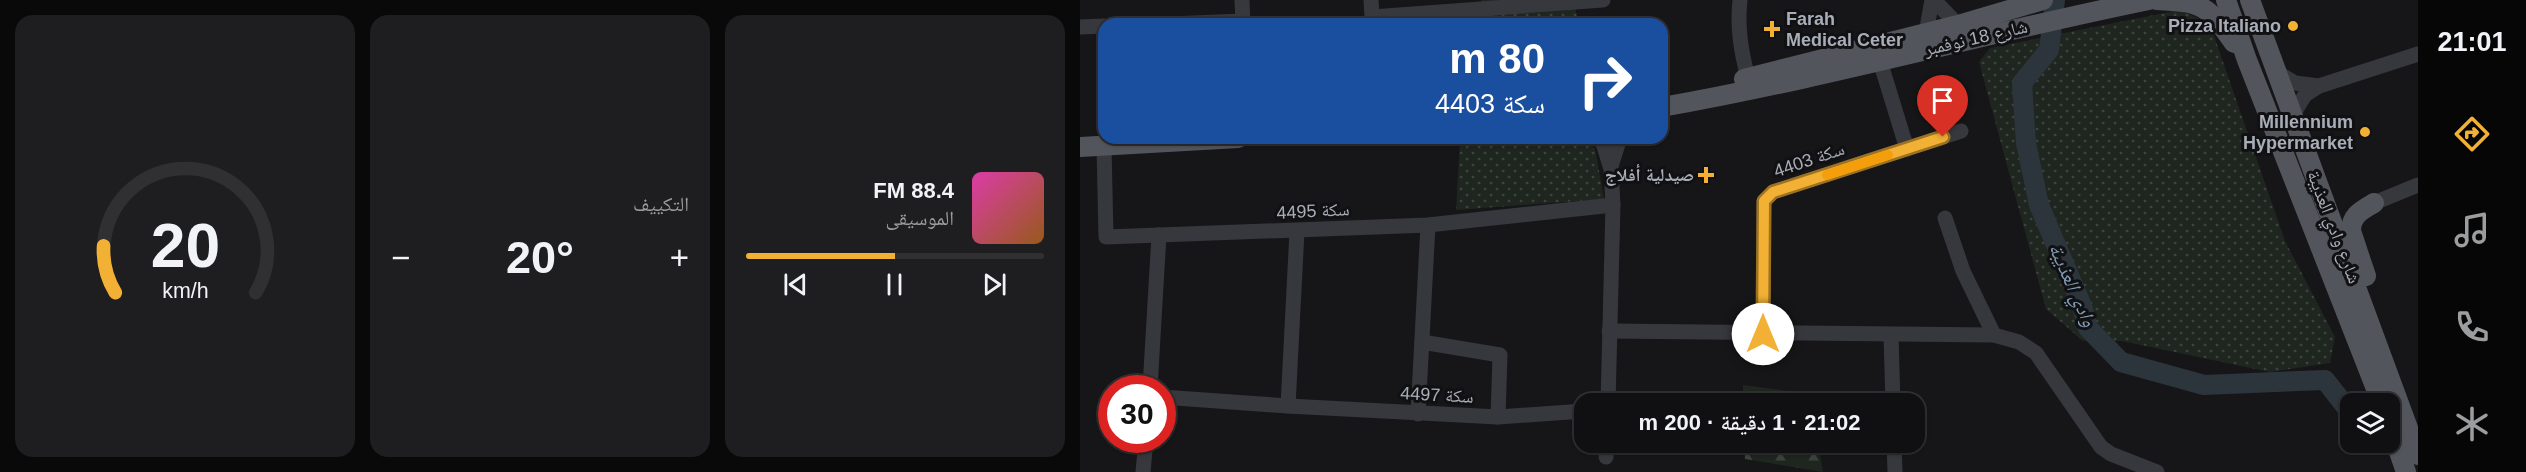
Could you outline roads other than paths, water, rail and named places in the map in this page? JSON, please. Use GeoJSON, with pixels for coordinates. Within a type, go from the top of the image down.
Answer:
{"type":"FeatureCollection","features":[{"type":"Feature","properties":{"kind":"main road","name":"شارع 18 نوفمبر"},"geometry":{"type":"LineString","coordinates":[[1668,106],[1743,92],[1880,61],[2001,22],[2043,0]]}},
{"type":"Feature","properties":{"kind":"main road"},"geometry":{"type":"LineString","coordinates":[[2156,0],[2180,1],[2201,6],[2211,12],[2247,60]]}},
{"type":"Feature","properties":{"kind":"main road","name":"شارع وادي العذيبة"},"geometry":{"type":"LineString","coordinates":[[2226,0],[2247,60],[2383,390],[2418,455]]}},
{"type":"Feature","properties":{"kind":"main road","name":"شارع وادي العذيبة"},"geometry":{"type":"LineString","coordinates":[[2250,0],[2369,319],[2383,390]]}},
{"type":"Feature","properties":{"kind":"main road"},"geometry":{"type":"LineString","coordinates":[[2262,0],[2261,16],[2272,63]]}},
{"type":"Feature","properties":{"kind":"main road","name":"شارع 18 نوفمبر"},"geometry":{"type":"LineString","coordinates":[[1668,95],[1748,78],[1958,25],[2001,22],[2141,2]]}},
{"type":"Feature","properties":{"kind":"main road"},"geometry":{"type":"LineString","coordinates":[[1080,134],[1098,138]]}},
{"type":"Feature","properties":{"kind":"main road"},"geometry":{"type":"LineString","coordinates":[[1080,147],[1098,141]]}},
{"type":"Feature","properties":{"kind":"main road"},"geometry":{"type":"LineString","coordinates":[[2323,200],[2344,205],[2374,203]]}},
{"type":"Feature","properties":{"kind":"main road"},"geometry":{"type":"LineString","coordinates":[[2369,319],[2371,291],[2351,231],[2351,223],[2359,213],[2374,203]]}},
{"type":"Feature","properties":{"kind":"main road"},"geometry":{"type":"LineString","coordinates":[[2399,453],[2406,472]]}},
{"type":"Feature","properties":{"kind":"street"},"geometry":{"type":"LineString","coordinates":[[1242,0],[1243,18]]}},
{"type":"Feature","properties":{"kind":"street"},"geometry":{"type":"LineString","coordinates":[[1371,0],[1372,17],[1493,17],[1603,0]]}},
{"type":"Feature","properties":{"kind":"street"},"geometry":{"type":"LineString","coordinates":[[1740,0],[1739,41],[1748,78]]}},
{"type":"Feature","properties":{"kind":"street"},"geometry":{"type":"LineString","coordinates":[[1933,0],[1958,25]]}},
{"type":"Feature","properties":{"kind":"street"},"geometry":{"type":"LineString","coordinates":[[1926,33],[1933,0]]}},
{"type":"Feature","properties":{"kind":"street"},"geometry":{"type":"LineString","coordinates":[[1080,27],[1098,26]]}},
{"type":"Feature","properties":{"kind":"street"},"geometry":{"type":"LineString","coordinates":[[2292,116],[2305,95],[2319,86],[2418,54]]}},
{"type":"Feature","properties":{"kind":"street"},"geometry":{"type":"LineString","coordinates":[[1880,61],[1907,148]]}},
{"type":"Feature","properties":{"kind":"street"},"geometry":{"type":"LineString","coordinates":[[2272,63],[2295,83],[2319,86]]}},
{"type":"Feature","properties":{"kind":"street","name":"سكة 4403"},"geometry":{"type":"LineString","coordinates":[[1763,334],[1764,201],[1773,192],[1961,131]]}},
{"type":"Feature","properties":{"kind":"street","name":"سكة 4495"},"geometry":{"type":"LineString","coordinates":[[1104,144],[1106,237],[1428,225],[1613,206]]}},
{"type":"Feature","properties":{"kind":"street"},"geometry":{"type":"LineString","coordinates":[[1603,144],[1611,169],[1613,206],[1608,393]]}},
{"type":"Feature","properties":{"kind":"street"},"geometry":{"type":"LineString","coordinates":[[1611,169],[1618,144]]}},
{"type":"Feature","properties":{"kind":"street"},"geometry":{"type":"LineString","coordinates":[[2374,203],[2418,185]]}},
{"type":"Feature","properties":{"kind":"street"},"geometry":{"type":"LineString","coordinates":[[1945,218],[1963,271],[1994,335]]}},
{"type":"Feature","properties":{"kind":"street"},"geometry":{"type":"LineString","coordinates":[[1418,414],[1428,225]]}},
{"type":"Feature","properties":{"kind":"street"},"geometry":{"type":"LineString","coordinates":[[1288,406],[1297,231]]}},
{"type":"Feature","properties":{"kind":"street"},"geometry":{"type":"LineString","coordinates":[[1151,375],[1159,236]]}},
{"type":"Feature","properties":{"kind":"street"},"geometry":{"type":"LineString","coordinates":[[1609,331],[1994,335],[2019,342],[2036,353],[2101,447],[2112,454],[2157,472]]}},
{"type":"Feature","properties":{"kind":"street"},"geometry":{"type":"LineString","coordinates":[[1891,335],[1893,393]]}},
{"type":"Feature","properties":{"kind":"street"},"geometry":{"type":"LineString","coordinates":[[1422,342],[1500,355],[1498,417]]}},
{"type":"Feature","properties":{"kind":"street","name":"سكة 4497"},"geometry":{"type":"LineString","coordinates":[[1176,398],[1498,417],[1574,412]]}},
{"type":"Feature","properties":{"kind":"street"},"geometry":{"type":"LineString","coordinates":[[1143,472],[1145,453]]}},
{"type":"Feature","properties":{"kind":"street"},"geometry":{"type":"LineString","coordinates":[[1894,453],[1895,472]]}},
{"type":"Feature","properties":{"kind":"waterway","name":"وادي العذيبة"},"geometry":{"type":"LineString","coordinates":[[2055,0],[2049,50],[2022,83],[2026,143],[2039,205],[2082,306],[2088,328],[2121,362],[2204,385],[2325,380],[2340,399]]}},
{"type":"Feature","properties":{"kind":"place","name":"Pizza Italiano"},"geometry":{"type":"Point","coordinates":[2293,26]}},
{"type":"Feature","properties":{"kind":"place","name":"Farah Medical Ceter"},"geometry":{"type":"Point","coordinates":[1772,29]}},
{"type":"Feature","properties":{"kind":"place","name":"Millennium Hypermarket"},"geometry":{"type":"Point","coordinates":[2365,132]}},
{"type":"Feature","properties":{"kind":"place","name":"صيدلية أفلاج"},"geometry":{"type":"Point","coordinates":[1706,175]}}]}
